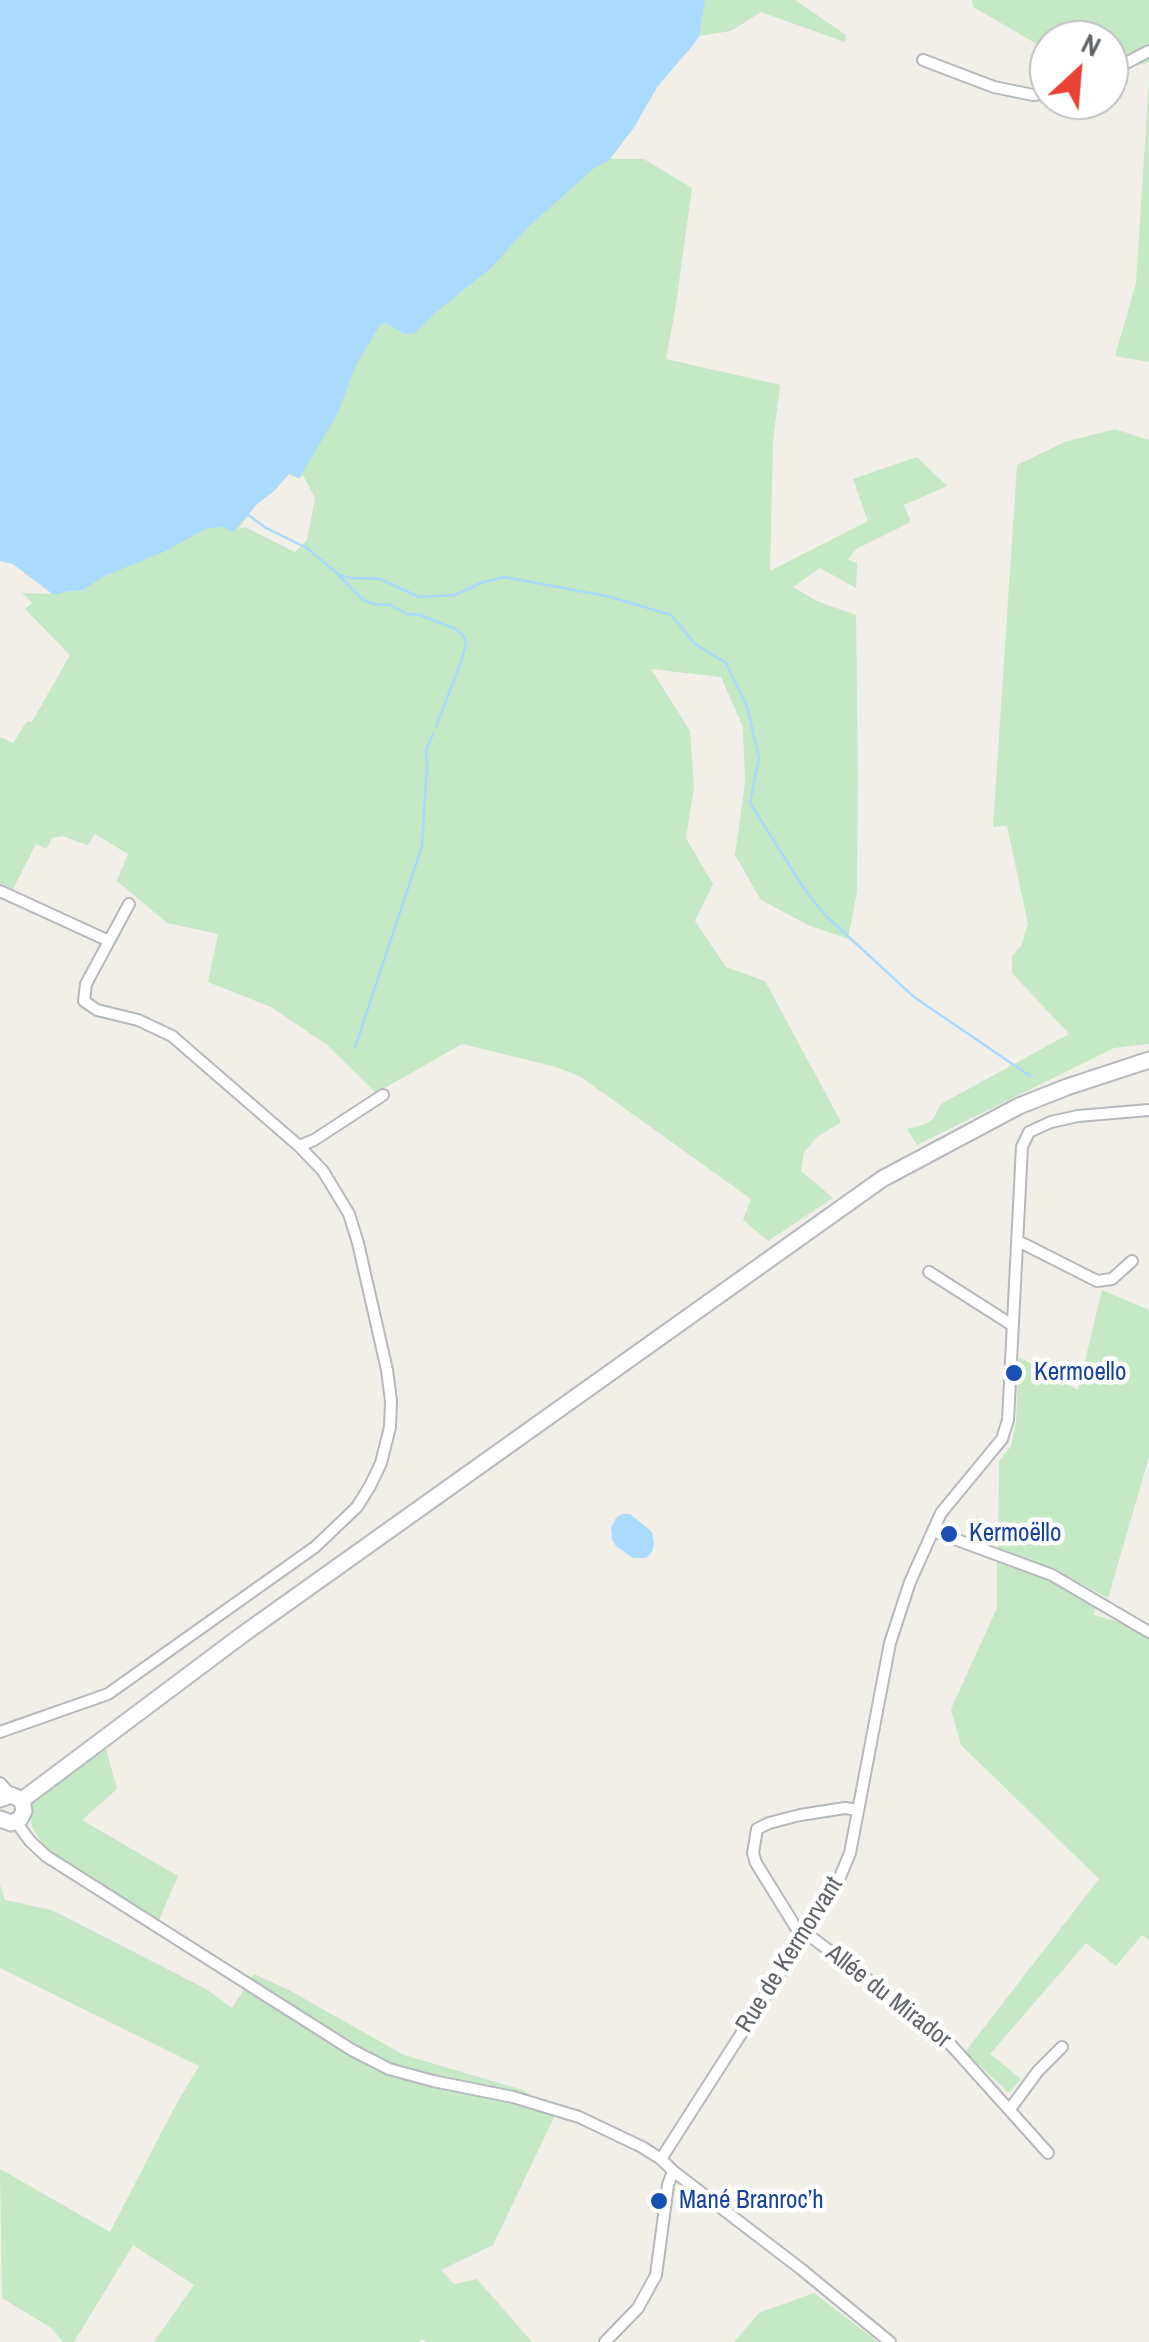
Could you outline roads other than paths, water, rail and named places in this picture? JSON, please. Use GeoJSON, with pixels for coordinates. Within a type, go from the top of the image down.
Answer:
{"type":"FeatureCollection","features":[{"type":"Feature","properties":{"kind":"main road"},"geometry":{"type":"LineString","coordinates":[[8,1820],[24,1811],[8,1794],[242,1634],[882,1179],[1019,1106],[1149,1060]]}},
{"type":"Feature","properties":{"kind":"street"},"geometry":{"type":"LineString","coordinates":[[923,60],[994,87],[1029,94]]}},
{"type":"Feature","properties":{"kind":"street"},"geometry":{"type":"LineString","coordinates":[[0,891],[109,941]]}},
{"type":"Feature","properties":{"kind":"street"},"geometry":{"type":"LineString","coordinates":[[0,1732],[108,1694],[315,1546],[356,1507],[370,1486],[381,1463],[390,1427],[387,1370],[358,1243],[349,1214],[322,1170],[172,1036],[138,1020],[97,1010],[84,1000],[86,984],[128,904]]}},
{"type":"Feature","properties":{"kind":"street"},"geometry":{"type":"LineString","coordinates":[[299,1146],[383,1095]]}},
{"type":"Feature","properties":{"kind":"street","name":"Rue de Kermorvant"},"geometry":{"type":"LineString","coordinates":[[661,2159],[838,1884],[850,1854],[884,1673],[910,1582],[942,1514],[1002,1439],[1008,1420],[1022,1147],[1029,1132],[1051,1122],[1149,1110]]}},
{"type":"Feature","properties":{"kind":"street"},"geometry":{"type":"LineString","coordinates":[[1018,1242],[1098,1281],[1112,1280],[1132,1261]]}},
{"type":"Feature","properties":{"kind":"street"},"geometry":{"type":"LineString","coordinates":[[929,1272],[1012,1325]]}},
{"type":"Feature","properties":{"kind":"street"},"geometry":{"type":"LineString","coordinates":[[933,1531],[1052,1575],[1149,1632]]}},
{"type":"Feature","properties":{"kind":"street"},"geometry":{"type":"LineString","coordinates":[[805,1937],[756,1862],[753,1853],[757,1830],[800,1814],[858,1810]]}},
{"type":"Feature","properties":{"kind":"street"},"geometry":{"type":"LineString","coordinates":[[8,1820],[46,1856],[352,2050],[389,2069],[513,2097],[579,2118],[642,2147],[890,2342]]}},
{"type":"Feature","properties":{"kind":"street","name":"Allée du Mirador"},"geometry":{"type":"LineString","coordinates":[[805,1937],[871,1981],[951,2044],[1048,2152]]}},
{"type":"Feature","properties":{"kind":"street"},"geometry":{"type":"LineString","coordinates":[[1010,2110],[1062,2046]]}},
{"type":"Feature","properties":{"kind":"street"},"geometry":{"type":"LineString","coordinates":[[605,2342],[638,2308],[656,2275],[673,2171]]}},
{"type":"Feature","properties":{"kind":"water"},"geometry":{"type":"Polygon","coordinates":[[[0,0],[705,0],[699,36],[657,87],[635,126],[609,160],[593,169],[527,228],[491,268],[415,333],[405,334],[381,324],[356,365],[337,415],[299,478],[289,474],[233,532],[223,527],[205,529],[166,551],[102,577],[84,590],[54,595],[13,564],[0,561],[0,0]]]}},
{"type":"Feature","properties":{"kind":"water"},"geometry":{"type":"Polygon","coordinates":[[[622,1514],[630,1514],[652,1532],[654,1544],[646,1558],[633,1558],[612,1539],[611,1528],[622,1514]]]}},
{"type":"Feature","properties":{"kind":"waterway"},"geometry":{"type":"LineString","coordinates":[[247,514],[307,548],[339,575],[380,579],[419,597],[455,595],[505,577],[611,597],[671,615],[695,644],[726,663],[747,706],[759,758],[750,803],[805,890],[825,915],[914,997],[1030,1076]]}},
{"type":"Feature","properties":{"kind":"waterway"},"geometry":{"type":"LineString","coordinates":[[340,577],[363,600],[420,615],[464,636],[461,662],[436,727]]}},
{"type":"Feature","properties":{"kind":"waterway"},"geometry":{"type":"LineString","coordinates":[[355,1048],[422,846],[426,750],[433,734]]}},
{"type":"Feature","properties":{"kind":"place","name":"Kermoello"},"geometry":{"type":"Point","coordinates":[1014,1373]}},
{"type":"Feature","properties":{"kind":"place","name":"Kermoëllo"},"geometry":{"type":"Point","coordinates":[949,1534]}},
{"type":"Feature","properties":{"kind":"place","name":"Mané Branroc’h"},"geometry":{"type":"Point","coordinates":[659,2201]}}]}
